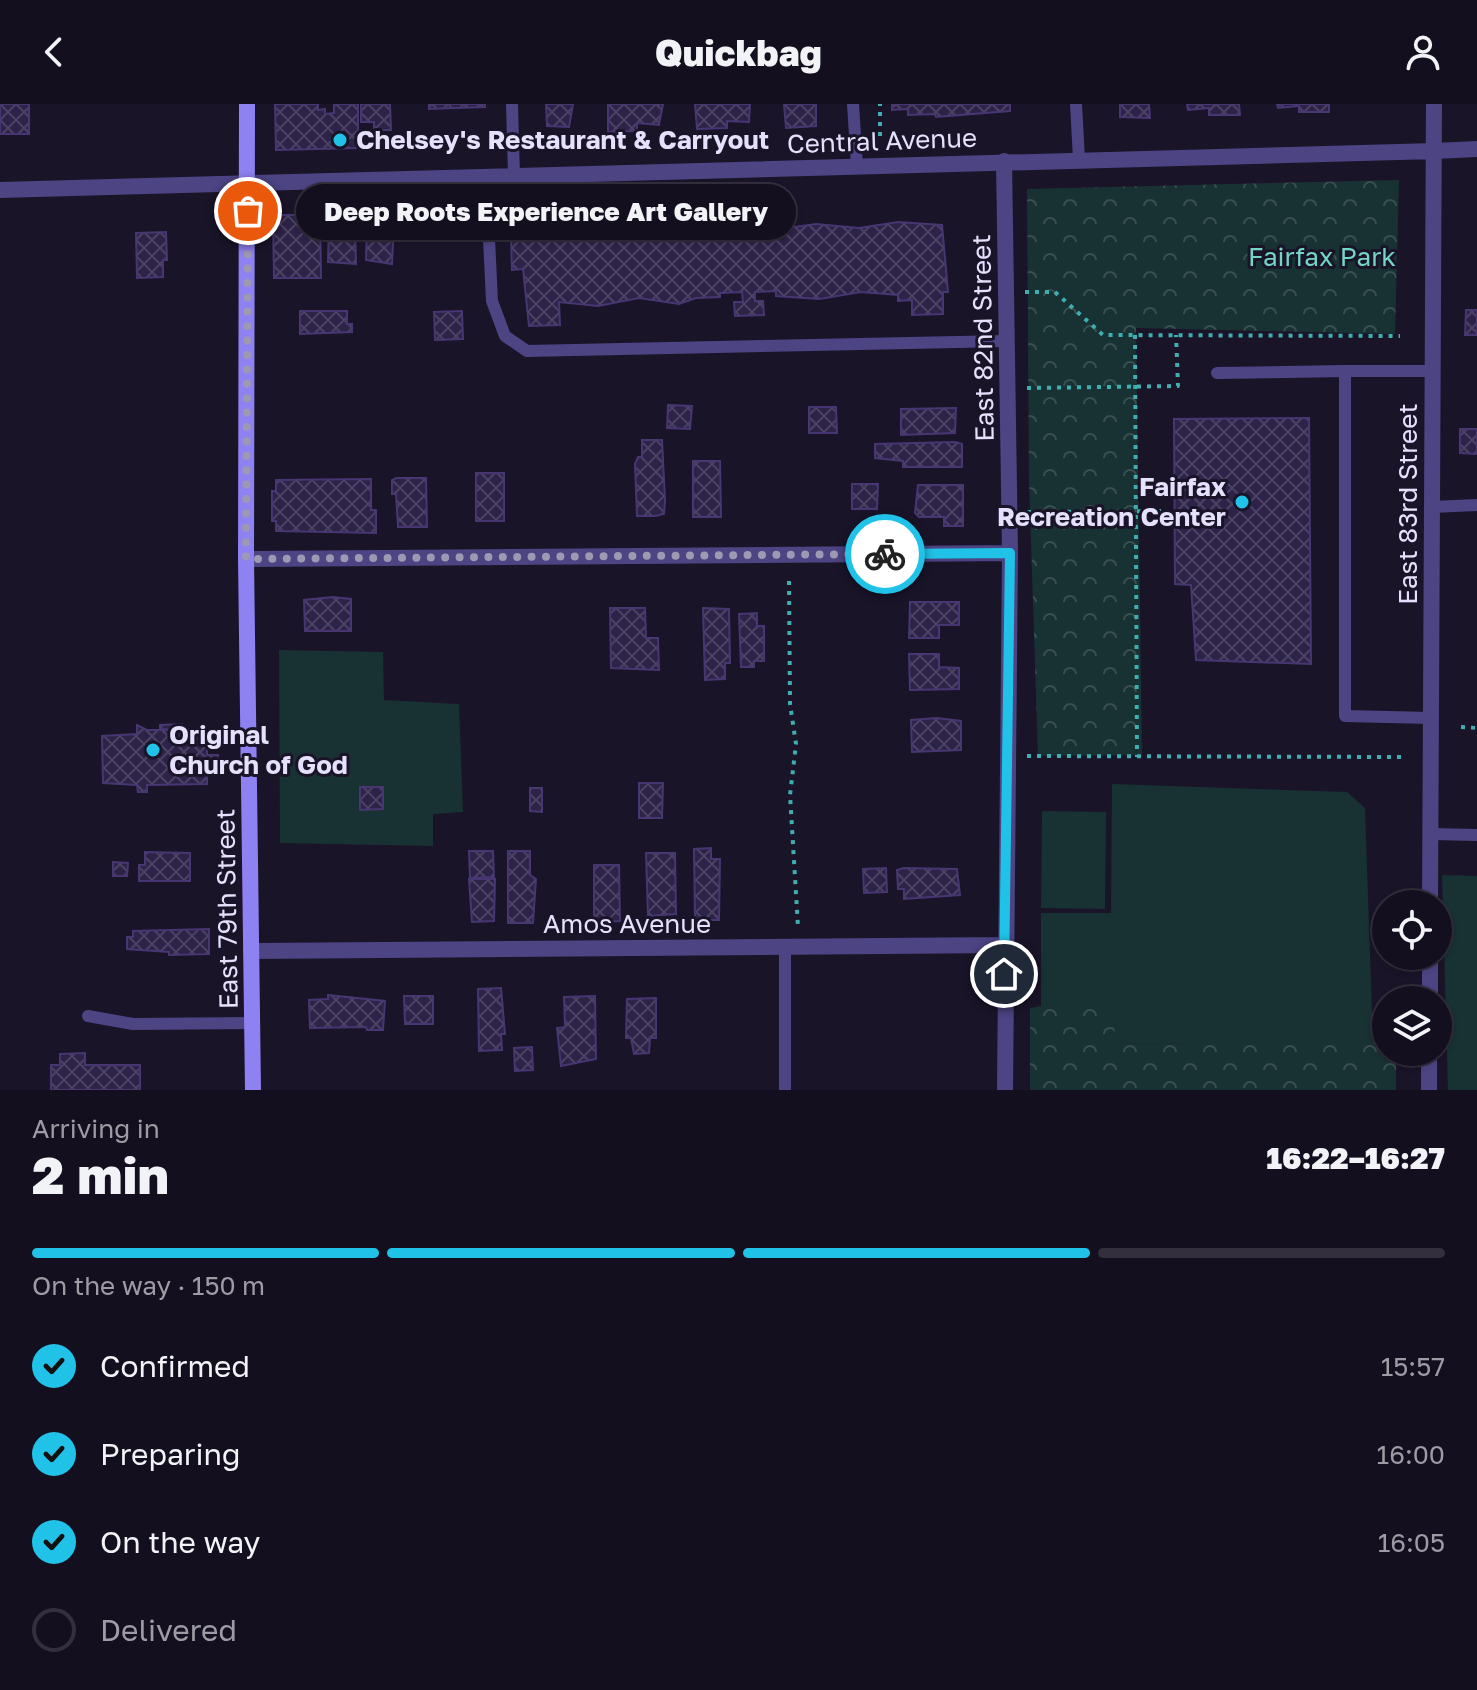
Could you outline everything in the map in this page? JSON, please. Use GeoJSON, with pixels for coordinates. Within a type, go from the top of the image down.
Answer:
{"type":"FeatureCollection","features":[{"type":"Feature","properties":{"kind":"main road","name":"East 79th Street"},"geometry":{"type":"LineString","coordinates":[[247,104],[246,559],[253,1090]]}},
{"type":"Feature","properties":{"kind":"street","name":"East 83rd Street"},"geometry":{"type":"LineString","coordinates":[[1430,890],[1434,104]]}},
{"type":"Feature","properties":{"kind":"street","name":"Central Avenue"},"geometry":{"type":"LineString","coordinates":[[0,190],[1477,149]]}},
{"type":"Feature","properties":{"kind":"street","name":"East 82nd Street"},"geometry":{"type":"LineString","coordinates":[[1004,161],[1010,553],[1005,1090]]}},
{"type":"Feature","properties":{"kind":"street"},"geometry":{"type":"LineString","coordinates":[[246,559],[1010,553]]}},
{"type":"Feature","properties":{"kind":"street","name":"Amos Avenue"},"geometry":{"type":"LineString","coordinates":[[251,951],[1004,945]]}},
{"type":"Feature","properties":{"kind":"street"},"geometry":{"type":"LineString","coordinates":[[1429,1066],[1429,1090]]}},
{"type":"Feature","properties":{"kind":"lane"},"geometry":{"type":"LineString","coordinates":[[512,104],[514,176]]}},
{"type":"Feature","properties":{"kind":"lane"},"geometry":{"type":"LineString","coordinates":[[853,104],[857,166]]}},
{"type":"Feature","properties":{"kind":"lane"},"geometry":{"type":"LineString","coordinates":[[1076,104],[1079,159]]}},
{"type":"Feature","properties":{"kind":"lane"},"geometry":{"type":"LineString","coordinates":[[486,177],[492,301],[505,336],[527,351],[1007,341]]}},
{"type":"Feature","properties":{"kind":"lane"},"geometry":{"type":"LineString","coordinates":[[1345,371],[1345,716],[1431,718]]}},
{"type":"Feature","properties":{"kind":"lane"},"geometry":{"type":"LineString","coordinates":[[1217,373],[1433,371]]}},
{"type":"Feature","properties":{"kind":"lane"},"geometry":{"type":"LineString","coordinates":[[1432,507],[1477,505]]}},
{"type":"Feature","properties":{"kind":"lane"},"geometry":{"type":"LineString","coordinates":[[1431,834],[1477,835]]}},
{"type":"Feature","properties":{"kind":"lane"},"geometry":{"type":"LineString","coordinates":[[785,947],[785,1090]]}},
{"type":"Feature","properties":{"kind":"lane"},"geometry":{"type":"LineString","coordinates":[[88,1016],[133,1024],[252,1023]]}},
{"type":"Feature","properties":{"kind":"path"},"geometry":{"type":"LineString","coordinates":[[880,104],[880,136]]}},
{"type":"Feature","properties":{"kind":"path"},"geometry":{"type":"LineString","coordinates":[[1025,292],[1055,292],[1103,335],[1400,336]]}},
{"type":"Feature","properties":{"kind":"path"},"geometry":{"type":"LineString","coordinates":[[1135,335],[1137,757]]}},
{"type":"Feature","properties":{"kind":"path"},"geometry":{"type":"LineString","coordinates":[[1025,388],[1178,386],[1176,335]]}},
{"type":"Feature","properties":{"kind":"path"},"geometry":{"type":"LineString","coordinates":[[1025,512],[1163,511]]}},
{"type":"Feature","properties":{"kind":"path"},"geometry":{"type":"LineString","coordinates":[[789,581],[790,704],[796,744],[790,795],[798,930]]}},
{"type":"Feature","properties":{"kind":"path"},"geometry":{"type":"LineString","coordinates":[[1461,727],[1477,728]]}},
{"type":"Feature","properties":{"kind":"path"},"geometry":{"type":"LineString","coordinates":[[1025,756],[1403,757]]}},
{"type":"Feature","properties":{"kind":"green space","name":"Fairfax Park"},"geometry":{"type":"Polygon","coordinates":[[[1399,180],[1395,334],[1136,328],[1142,755],[1038,756],[1029,479],[1027,189],[1399,180]]]}},
{"type":"Feature","properties":{"kind":"green space"},"geometry":{"type":"Polygon","coordinates":[[[279,650],[383,652],[384,700],[459,704],[463,812],[433,814],[433,846],[280,843],[279,650]]]}},
{"type":"Feature","properties":{"kind":"green space"},"geometry":{"type":"Polygon","coordinates":[[[1112,784],[1347,792],[1365,808],[1372,1042],[1114,1044],[1113,1006],[1041,1006],[1041,913],[1111,913],[1112,784]]]}},
{"type":"Feature","properties":{"kind":"green space"},"geometry":{"type":"Polygon","coordinates":[[[1042,811],[1106,812],[1105,909],[1041,908],[1042,811]]]}},
{"type":"Feature","properties":{"kind":"green space"},"geometry":{"type":"Polygon","coordinates":[[[1442,875],[1477,876],[1477,1090],[1448,1090],[1447,1066],[1452,1066],[1452,986],[1445,986],[1445,970],[1452,970],[1452,890],[1442,890],[1442,875]]]}},
{"type":"Feature","properties":{"kind":"green space"},"geometry":{"type":"Polygon","coordinates":[[[1114,1006],[1115,1044],[1372,1041],[1372,1066],[1396,1066],[1396,1090],[1030,1090],[1030,1008],[1114,1006]]]}},
{"type":"Feature","properties":{"kind":"building"},"geometry":{"type":"Polygon","coordinates":[[[0,104],[29,104],[29,134],[0,134],[0,104]]]}},
{"type":"Feature","properties":{"kind":"building"},"geometry":{"type":"Polygon","coordinates":[[[275,104],[318,104],[318,110],[325,109],[325,114],[334,113],[334,104],[358,104],[358,148],[276,150],[275,104]]]}},
{"type":"Feature","properties":{"kind":"building"},"geometry":{"type":"Polygon","coordinates":[[[361,104],[390,104],[391,130],[374,130],[374,122],[361,122],[361,104]]]}},
{"type":"Feature","properties":{"kind":"building"},"geometry":{"type":"Polygon","coordinates":[[[429,104],[485,104],[485,107],[429,109],[429,104]]]}},
{"type":"Feature","properties":{"kind":"building"},"geometry":{"type":"Polygon","coordinates":[[[546,104],[573,104],[569,127],[547,126],[546,104]]]}},
{"type":"Feature","properties":{"kind":"building"},"geometry":{"type":"Polygon","coordinates":[[[608,104],[663,104],[659,125],[637,123],[637,131],[608,132],[608,104]]]}},
{"type":"Feature","properties":{"kind":"building"},"geometry":{"type":"Polygon","coordinates":[[[695,104],[750,104],[749,122],[727,121],[727,128],[697,129],[695,104]]]}},
{"type":"Feature","properties":{"kind":"building"},"geometry":{"type":"Polygon","coordinates":[[[784,104],[816,104],[816,126],[786,128],[784,104]]]}},
{"type":"Feature","properties":{"kind":"building"},"geometry":{"type":"Polygon","coordinates":[[[892,104],[1010,104],[1010,111],[936,117],[935,114],[908,115],[908,109],[892,110],[892,104]]]}},
{"type":"Feature","properties":{"kind":"building"},"geometry":{"type":"Polygon","coordinates":[[[1120,104],[1149,104],[1150,118],[1120,117],[1120,104]]]}},
{"type":"Feature","properties":{"kind":"building"},"geometry":{"type":"Polygon","coordinates":[[[1187,104],[1239,104],[1240,115],[1209,115],[1209,108],[1188,110],[1187,104]]]}},
{"type":"Feature","properties":{"kind":"building"},"geometry":{"type":"Polygon","coordinates":[[[1277,104],[1329,104],[1329,112],[1299,112],[1299,106],[1278,108],[1277,104]]]}},
{"type":"Feature","properties":{"kind":"building"},"geometry":{"type":"Polygon","coordinates":[[[779,208],[780,229],[816,224],[859,228],[898,222],[942,225],[948,292],[943,292],[943,314],[912,315],[912,300],[898,301],[898,295],[861,292],[819,299],[776,296],[776,291],[755,292],[755,301],[763,301],[764,315],[735,316],[734,302],[743,302],[742,292],[720,293],[720,297],[696,298],[679,304],[639,298],[598,306],[559,302],[560,325],[529,326],[523,269],[512,270],[511,237],[579,235],[595,230],[634,235],[676,228],[715,231],[714,210],[779,208]]]}},
{"type":"Feature","properties":{"kind":"building"},"geometry":{"type":"Polygon","coordinates":[[[273,215],[320,215],[321,278],[274,278],[273,215]]]}},
{"type":"Feature","properties":{"kind":"building"},"geometry":{"type":"Polygon","coordinates":[[[367,222],[394,223],[392,264],[366,260],[367,222]]]}},
{"type":"Feature","properties":{"kind":"building"},"geometry":{"type":"Polygon","coordinates":[[[329,224],[355,224],[356,264],[328,262],[329,224]]]}},
{"type":"Feature","properties":{"kind":"building"},"geometry":{"type":"Polygon","coordinates":[[[166,232],[167,260],[163,260],[163,277],[137,278],[136,233],[166,232]]]}},
{"type":"Feature","properties":{"kind":"building"},"geometry":{"type":"Polygon","coordinates":[[[1466,310],[1477,310],[1477,335],[1465,335],[1466,310]]]}},
{"type":"Feature","properties":{"kind":"building"},"geometry":{"type":"Polygon","coordinates":[[[300,311],[347,311],[347,324],[352,324],[352,332],[300,334],[300,311]]]}},
{"type":"Feature","properties":{"kind":"building"},"geometry":{"type":"Polygon","coordinates":[[[462,311],[463,339],[435,340],[434,312],[462,311]]]}},
{"type":"Feature","properties":{"kind":"building"},"geometry":{"type":"Polygon","coordinates":[[[668,405],[692,406],[690,429],[667,428],[668,405]]]}},
{"type":"Feature","properties":{"kind":"building"},"geometry":{"type":"Polygon","coordinates":[[[809,407],[836,407],[837,433],[809,433],[809,407]]]}},
{"type":"Feature","properties":{"kind":"building"},"geometry":{"type":"Polygon","coordinates":[[[956,408],[955,433],[901,435],[901,409],[956,408]]]}},
{"type":"Feature","properties":{"kind":"building","name":"Fairfax Recreation Center"},"geometry":{"type":"Polygon","coordinates":[[[1309,418],[1311,664],[1196,660],[1191,585],[1175,584],[1174,419],[1309,418]]]}},
{"type":"Feature","properties":{"kind":"building"},"geometry":{"type":"Polygon","coordinates":[[[1460,429],[1477,429],[1477,454],[1460,453],[1460,429]]]}},
{"type":"Feature","properties":{"kind":"building"},"geometry":{"type":"Polygon","coordinates":[[[642,440],[662,440],[664,514],[637,516],[635,464],[638,457],[642,457],[642,440]]]}},
{"type":"Feature","properties":{"kind":"building"},"geometry":{"type":"Polygon","coordinates":[[[875,444],[962,444],[962,467],[903,467],[903,461],[875,458],[875,444]]]}},
{"type":"Feature","properties":{"kind":"building"},"geometry":{"type":"Polygon","coordinates":[[[693,461],[720,461],[721,517],[693,517],[693,461]]]}},
{"type":"Feature","properties":{"kind":"building"},"geometry":{"type":"Polygon","coordinates":[[[476,473],[504,473],[504,521],[476,521],[476,473]]]}},
{"type":"Feature","properties":{"kind":"building"},"geometry":{"type":"Polygon","coordinates":[[[426,478],[427,527],[398,527],[396,494],[392,494],[392,480],[426,478]]]}},
{"type":"Feature","properties":{"kind":"building"},"geometry":{"type":"Polygon","coordinates":[[[371,479],[371,510],[376,510],[376,533],[276,531],[276,521],[272,521],[272,491],[276,491],[276,480],[371,479]]]}},
{"type":"Feature","properties":{"kind":"building"},"geometry":{"type":"Polygon","coordinates":[[[852,484],[878,484],[877,509],[852,509],[852,484]]]}},
{"type":"Feature","properties":{"kind":"building"},"geometry":{"type":"Polygon","coordinates":[[[918,485],[963,485],[963,526],[944,526],[944,517],[919,517],[915,513],[918,485]]]}},
{"type":"Feature","properties":{"kind":"building"},"geometry":{"type":"Polygon","coordinates":[[[351,599],[351,631],[305,631],[304,600],[351,599]]]}},
{"type":"Feature","properties":{"kind":"building"},"geometry":{"type":"Polygon","coordinates":[[[910,602],[959,602],[959,625],[939,625],[939,638],[909,638],[910,602]]]}},
{"type":"Feature","properties":{"kind":"building"},"geometry":{"type":"Polygon","coordinates":[[[610,608],[645,608],[646,638],[658,638],[659,670],[611,668],[610,608]]]}},
{"type":"Feature","properties":{"kind":"building"},"geometry":{"type":"Polygon","coordinates":[[[703,608],[729,609],[730,663],[725,663],[725,679],[705,680],[703,608]]]}},
{"type":"Feature","properties":{"kind":"building"},"geometry":{"type":"Polygon","coordinates":[[[757,613],[757,626],[764,626],[764,661],[754,661],[754,667],[741,667],[739,614],[757,613]]]}},
{"type":"Feature","properties":{"kind":"building"},"geometry":{"type":"Polygon","coordinates":[[[909,654],[939,654],[939,667],[959,668],[959,689],[910,690],[909,654]]]}},
{"type":"Feature","properties":{"kind":"building"},"geometry":{"type":"Polygon","coordinates":[[[937,718],[961,721],[961,750],[912,752],[911,720],[937,718]]]}},
{"type":"Feature","properties":{"kind":"building"},"geometry":{"type":"Polygon","coordinates":[[[182,724],[183,734],[207,734],[207,755],[218,755],[218,765],[207,765],[207,784],[147,785],[147,792],[138,792],[137,785],[103,783],[102,736],[137,734],[137,725],[147,730],[178,730],[160,729],[160,725],[182,724]]]}},
{"type":"Feature","properties":{"kind":"building"},"geometry":{"type":"Polygon","coordinates":[[[639,783],[663,783],[662,818],[639,818],[639,783]]]}},
{"type":"Feature","properties":{"kind":"building"},"geometry":{"type":"Polygon","coordinates":[[[360,787],[383,787],[383,809],[360,810],[360,787]]]}},
{"type":"Feature","properties":{"kind":"building"},"geometry":{"type":"Polygon","coordinates":[[[530,788],[542,788],[542,812],[530,811],[530,788]]]}},
{"type":"Feature","properties":{"kind":"building"},"geometry":{"type":"Polygon","coordinates":[[[711,848],[711,859],[720,859],[719,920],[695,920],[694,849],[711,848]]]}},
{"type":"Feature","properties":{"kind":"building"},"geometry":{"type":"Polygon","coordinates":[[[469,851],[493,851],[494,877],[470,878],[469,851]]]}},
{"type":"Feature","properties":{"kind":"building"},"geometry":{"type":"Polygon","coordinates":[[[508,851],[530,851],[530,875],[536,879],[533,923],[508,923],[508,851]]]}},
{"type":"Feature","properties":{"kind":"building"},"geometry":{"type":"Polygon","coordinates":[[[145,852],[190,853],[190,881],[139,881],[139,865],[145,865],[145,852]]]}},
{"type":"Feature","properties":{"kind":"building"},"geometry":{"type":"Polygon","coordinates":[[[646,853],[675,853],[676,914],[648,916],[646,853]]]}},
{"type":"Feature","properties":{"kind":"building"},"geometry":{"type":"Polygon","coordinates":[[[113,862],[128,863],[127,876],[113,876],[113,862]]]}},
{"type":"Feature","properties":{"kind":"building"},"geometry":{"type":"Polygon","coordinates":[[[594,865],[619,865],[620,921],[594,922],[594,865]]]}},
{"type":"Feature","properties":{"kind":"building"},"geometry":{"type":"Polygon","coordinates":[[[886,868],[887,892],[864,893],[863,869],[886,868]]]}},
{"type":"Feature","properties":{"kind":"building"},"geometry":{"type":"Polygon","coordinates":[[[957,869],[960,895],[904,899],[904,889],[898,889],[897,870],[957,869]]]}},
{"type":"Feature","properties":{"kind":"building"},"geometry":{"type":"Polygon","coordinates":[[[469,879],[495,879],[494,921],[472,922],[469,879]]]}},
{"type":"Feature","properties":{"kind":"building"},"geometry":{"type":"Polygon","coordinates":[[[209,929],[209,954],[169,955],[169,952],[127,949],[127,937],[133,937],[133,931],[209,929]]]}},
{"type":"Feature","properties":{"kind":"building"},"geometry":{"type":"Polygon","coordinates":[[[501,988],[505,1034],[501,1034],[502,1050],[479,1051],[478,989],[501,988]]]}},
{"type":"Feature","properties":{"kind":"building"},"geometry":{"type":"Polygon","coordinates":[[[328,995],[385,1001],[383,1030],[367,1030],[366,1027],[310,1028],[309,1000],[328,999],[328,995]]]}},
{"type":"Feature","properties":{"kind":"building"},"geometry":{"type":"Polygon","coordinates":[[[404,996],[433,996],[433,1024],[405,1024],[404,996]]]}},
{"type":"Feature","properties":{"kind":"building"},"geometry":{"type":"Polygon","coordinates":[[[595,996],[596,1059],[561,1066],[557,1028],[565,1027],[564,997],[595,996]]]}},
{"type":"Feature","properties":{"kind":"building"},"geometry":{"type":"Polygon","coordinates":[[[656,998],[656,1038],[650,1038],[649,1053],[634,1054],[631,1038],[626,1038],[627,999],[656,998]]]}},
{"type":"Feature","properties":{"kind":"building"},"geometry":{"type":"Polygon","coordinates":[[[532,1047],[533,1070],[515,1071],[514,1048],[532,1047]]]}},
{"type":"Feature","properties":{"kind":"building"},"geometry":{"type":"Polygon","coordinates":[[[85,1053],[85,1065],[140,1065],[140,1090],[51,1090],[51,1065],[60,1065],[60,1054],[85,1053]]]}},
{"type":"Feature","properties":{"kind":"way so far"},"geometry":{"type":"LineString","coordinates":[[248,211],[246,559],[885,554]]}},
{"type":"Feature","properties":{"kind":"place","name":"Chelsey's Restaurant & Carryout"},"geometry":{"type":"Point","coordinates":[340,140]}},
{"type":"Feature","properties":{"kind":"place","name":"Deep Roots Experience Art Gallery"},"geometry":{"type":"Point","coordinates":[248,211]}},
{"type":"Feature","properties":{"kind":"place","name":"Fairfax Recreation Center"},"geometry":{"type":"Point","coordinates":[1242,502]}},
{"type":"Feature","properties":{"kind":"place","name":"Original Church of God"},"geometry":{"type":"Point","coordinates":[153,750]}},
{"type":"Feature","properties":{"kind":"route"},"geometry":{"type":"LineString","coordinates":[[885,554],[1010,553],[1004,974]]}}]}
